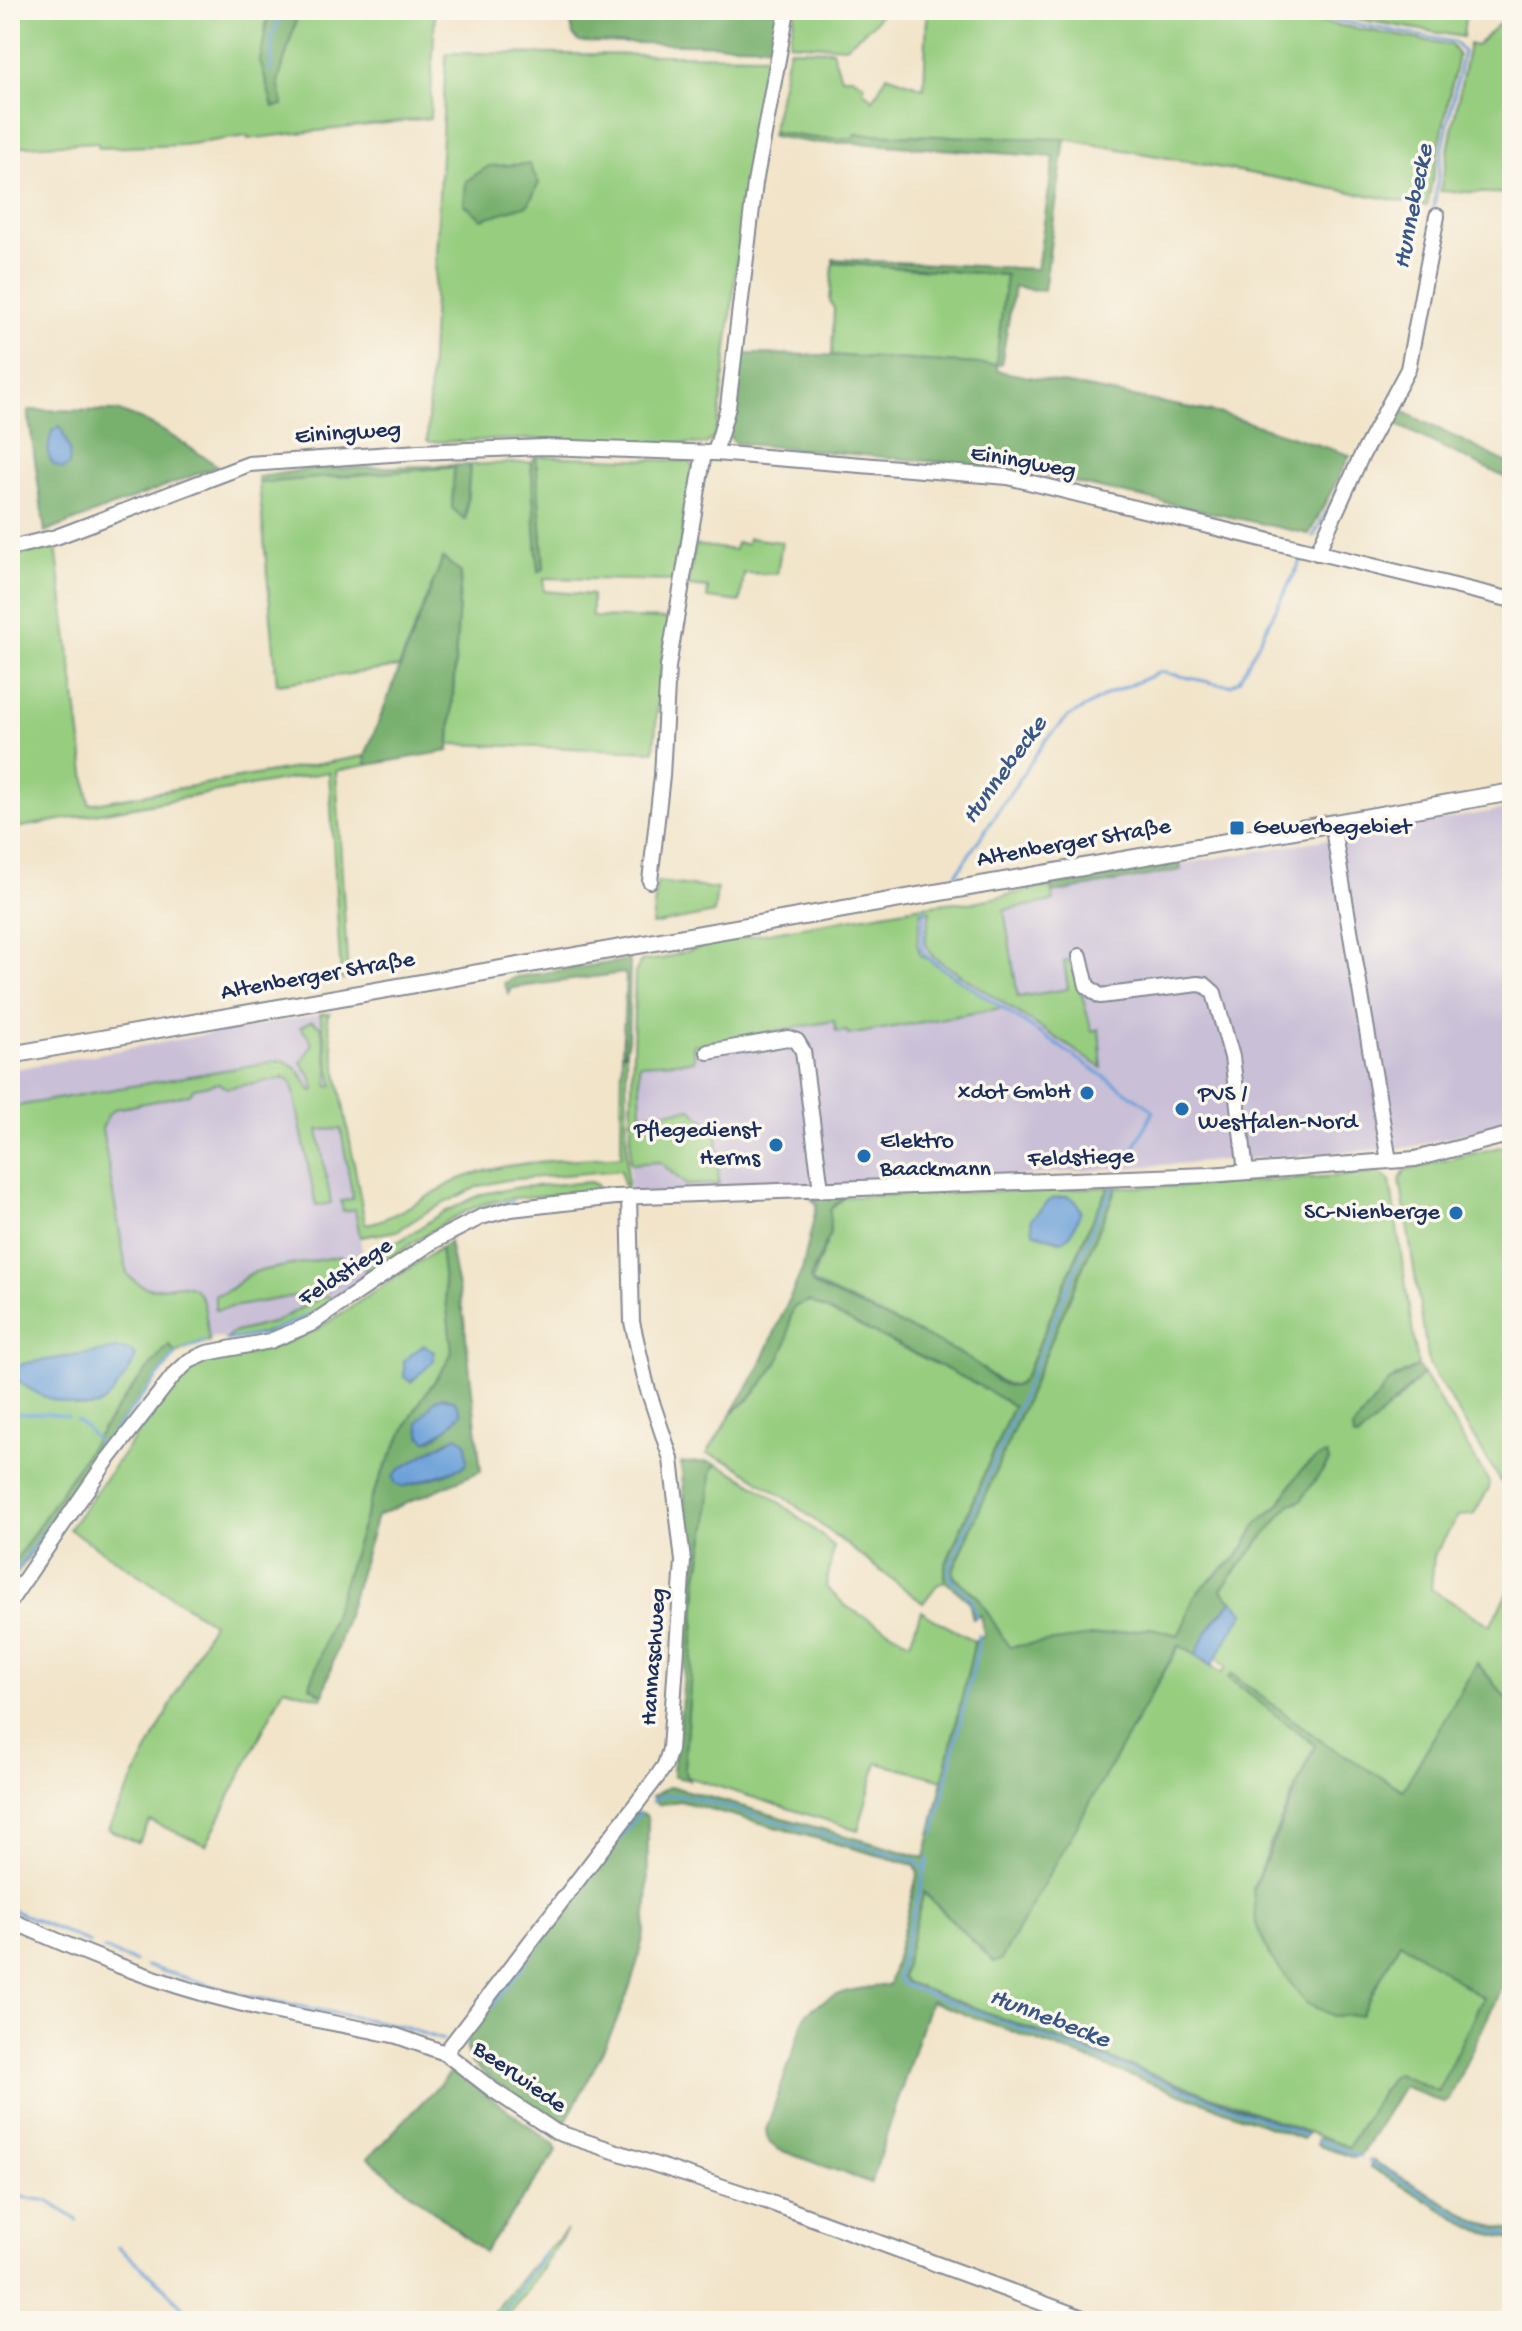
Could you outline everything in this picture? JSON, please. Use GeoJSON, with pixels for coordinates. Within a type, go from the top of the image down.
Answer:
{"type":"FeatureCollection","features":[{"type":"Feature","properties":{"kind":"main road","name":"Altenberger Straße"},"geometry":{"type":"LineString","coordinates":[[10,1055],[1512,792]]}},
{"type":"Feature","properties":{"kind":"street"},"geometry":{"type":"LineString","coordinates":[[650,881],[662,776],[668,667],[710,453],[728,407],[755,183],[786,16]]}},
{"type":"Feature","properties":{"kind":"street"},"geometry":{"type":"LineString","coordinates":[[1317,553],[1360,459],[1408,369],[1437,216]]}},
{"type":"Feature","properties":{"kind":"street","name":"Einingweg"},"geometry":{"type":"LineString","coordinates":[[10,548],[56,537],[228,470],[261,462],[528,447],[710,453],[1008,477],[1512,600]]}},
{"type":"Feature","properties":{"kind":"street"},"geometry":{"type":"LineString","coordinates":[[1332,823],[1389,1161]]}},
{"type":"Feature","properties":{"kind":"street"},"geometry":{"type":"LineString","coordinates":[[1080,956],[1087,986],[1100,996],[1198,984],[1205,985],[1214,993],[1232,1057],[1246,1172]]}},
{"type":"Feature","properties":{"kind":"street"},"geometry":{"type":"LineString","coordinates":[[708,1052],[788,1038],[797,1041],[803,1051],[821,1190]]}},
{"type":"Feature","properties":{"kind":"street","name":"Feldstiege"},"geometry":{"type":"LineString","coordinates":[[10,1601],[106,1462],[173,1376],[189,1361],[207,1353],[270,1341],[311,1324],[432,1242],[481,1217],[511,1209],[629,1196],[1167,1177],[1415,1159],[1512,1134]]}},
{"type":"Feature","properties":{"kind":"street","name":"Hannaschweg"},"geometry":{"type":"LineString","coordinates":[[445,2053],[657,1777],[670,1749],[683,1561],[671,1459],[647,1387],[632,1322],[629,1196]]}},
{"type":"Feature","properties":{"kind":"street","name":"Beerwiede"},"geometry":{"type":"LineString","coordinates":[[10,1920],[91,1956],[162,1981],[233,2002],[397,2036],[445,2053],[556,2132],[766,2201],[1091,2321]]}},
{"type":"Feature","properties":{"kind":"shaded area"},"geometry":{"type":"Polygon","coordinates":[[[1512,808],[1512,1121],[1410,1147],[697,1199],[629,1199],[633,1043],[900,916],[1051,886],[1512,808]]]}},
{"type":"Feature","properties":{"kind":"shaded area"},"geometry":{"type":"Polygon","coordinates":[[[320,1014],[367,1278],[329,1304],[265,1334],[226,1340],[214,1337],[209,1342],[195,1344],[176,1353],[170,1345],[10,1568],[10,1070],[320,1014]]]}},
{"type":"Feature","properties":{"kind":"green space"},"geometry":{"type":"Polygon","coordinates":[[[10,10],[269,10],[264,30],[283,104],[278,82],[299,10],[432,10],[435,12],[430,118],[183,145],[99,148],[97,142],[10,147],[10,10]]]}},
{"type":"Feature","properties":{"kind":"green space"},"geometry":{"type":"Polygon","coordinates":[[[269,10],[299,10],[278,82],[283,105],[273,107],[260,61],[269,10]]]}},
{"type":"Feature","properties":{"kind":"green space"},"geometry":{"type":"Polygon","coordinates":[[[569,10],[788,10],[781,46],[579,42],[573,35],[569,10]]]}},
{"type":"Feature","properties":{"kind":"green space"},"geometry":{"type":"Polygon","coordinates":[[[796,10],[1251,10],[1451,45],[1458,55],[1427,206],[1065,139],[856,134],[853,138],[814,138],[772,132],[789,49],[832,50],[841,77],[852,77],[864,84],[863,90],[873,100],[887,75],[924,88],[927,14],[881,13],[873,24],[845,47],[789,43],[796,10]]]}},
{"type":"Feature","properties":{"kind":"green space"},"geometry":{"type":"Polygon","coordinates":[[[1305,10],[1466,10],[1463,37],[1305,10]]]}},
{"type":"Feature","properties":{"kind":"green space"},"geometry":{"type":"Polygon","coordinates":[[[1512,11],[1512,194],[1440,191],[1469,44],[1476,46],[1512,11]]]}},
{"type":"Feature","properties":{"kind":"green space"},"geometry":{"type":"Polygon","coordinates":[[[446,53],[770,56],[745,193],[719,418],[713,439],[705,444],[530,439],[427,440],[446,53]]]}},
{"type":"Feature","properties":{"kind":"green space"},"geometry":{"type":"Polygon","coordinates":[[[772,132],[814,138],[853,138],[856,134],[1065,139],[1044,291],[1014,287],[1001,365],[996,365],[1006,275],[833,263],[833,259],[1037,269],[1054,157],[815,143],[771,136],[772,132]]]}},
{"type":"Feature","properties":{"kind":"green space"},"geometry":{"type":"Polygon","coordinates":[[[529,164],[539,183],[528,205],[482,219],[464,204],[466,181],[489,166],[529,164]]]}},
{"type":"Feature","properties":{"kind":"green space"},"geometry":{"type":"Polygon","coordinates":[[[833,263],[1006,275],[996,365],[832,355],[834,309],[830,301],[833,263]]]}},
{"type":"Feature","properties":{"kind":"green space"},"geometry":{"type":"Polygon","coordinates":[[[743,354],[996,365],[998,371],[1222,414],[1350,455],[1309,534],[1012,469],[735,443],[729,436],[743,354]]]}},
{"type":"Feature","properties":{"kind":"green space"},"geometry":{"type":"Polygon","coordinates":[[[1398,409],[1512,465],[1512,481],[1391,422],[1398,409]]]}},
{"type":"Feature","properties":{"kind":"green space"},"geometry":{"type":"Polygon","coordinates":[[[28,410],[117,411],[131,415],[157,427],[218,466],[45,532],[28,410]]]}},
{"type":"Feature","properties":{"kind":"green space"},"geometry":{"type":"Polygon","coordinates":[[[536,456],[689,461],[693,466],[675,581],[544,578],[544,591],[592,595],[592,617],[668,619],[654,751],[450,744],[461,573],[443,558],[399,667],[277,684],[259,483],[455,467],[452,507],[466,518],[470,465],[531,462],[538,571],[544,569],[536,456]]]}},
{"type":"Feature","properties":{"kind":"green space"},"geometry":{"type":"Polygon","coordinates":[[[536,456],[544,569],[538,572],[531,462],[536,456]]]}},
{"type":"Feature","properties":{"kind":"green space"},"geometry":{"type":"Polygon","coordinates":[[[470,465],[465,520],[452,508],[454,467],[259,483],[258,477],[310,469],[470,465]]]}},
{"type":"Feature","properties":{"kind":"green space"},"geometry":{"type":"Polygon","coordinates":[[[748,538],[782,542],[777,574],[744,573],[740,602],[707,598],[708,588],[688,586],[695,545],[735,550],[736,543],[747,544],[748,538]]]}},
{"type":"Feature","properties":{"kind":"green space"},"geometry":{"type":"Polygon","coordinates":[[[56,547],[89,804],[365,756],[367,765],[336,771],[348,978],[341,980],[329,772],[10,829],[10,557],[56,547]]]}},
{"type":"Feature","properties":{"kind":"green space"},"geometry":{"type":"Polygon","coordinates":[[[443,558],[461,573],[449,751],[367,765],[365,756],[443,558]]]}},
{"type":"Feature","properties":{"kind":"green space"},"geometry":{"type":"Polygon","coordinates":[[[1180,864],[1181,870],[1052,893],[1051,886],[1180,864]]]}},
{"type":"Feature","properties":{"kind":"green space"},"geometry":{"type":"Polygon","coordinates":[[[657,882],[717,889],[714,913],[652,925],[657,882]]]}},
{"type":"Feature","properties":{"kind":"green space"},"geometry":{"type":"Polygon","coordinates":[[[1051,886],[1054,901],[1004,910],[1018,997],[1068,989],[1064,962],[1069,960],[1092,1031],[1099,1029],[1102,1068],[932,956],[925,943],[930,911],[921,912],[917,945],[921,955],[1002,1008],[848,1035],[847,1031],[836,1032],[834,1021],[693,1045],[694,1061],[639,1064],[641,1114],[691,1109],[717,1131],[719,1184],[686,1185],[660,1162],[630,1164],[635,973],[641,961],[662,959],[717,942],[917,907],[969,903],[1051,886]]]}},
{"type":"Feature","properties":{"kind":"green space"},"geometry":{"type":"Polygon","coordinates":[[[630,960],[625,1053],[622,1053],[624,973],[512,988],[509,994],[504,983],[516,977],[630,960]]]}},
{"type":"Feature","properties":{"kind":"green space"},"geometry":{"type":"Polygon","coordinates":[[[330,1013],[327,1017],[365,1223],[384,1219],[479,1172],[519,1164],[621,1156],[622,1053],[626,1049],[627,1186],[623,1185],[621,1170],[506,1180],[479,1186],[430,1210],[397,1231],[360,1237],[355,1209],[343,1211],[341,1201],[353,1199],[341,1129],[318,1130],[331,1203],[316,1206],[293,1088],[285,1078],[227,1088],[218,1083],[194,1088],[190,1094],[115,1109],[108,1115],[102,1129],[127,1274],[148,1288],[184,1285],[196,1290],[204,1307],[209,1342],[195,1344],[176,1353],[170,1346],[147,1371],[105,1425],[10,1568],[10,1107],[282,1060],[300,1072],[311,1091],[315,1090],[311,1076],[301,1063],[312,1045],[300,1027],[312,1021],[321,1027],[328,1086],[333,1086],[320,1014],[330,1013]]]}},
{"type":"Feature","properties":{"kind":"green space"},"geometry":{"type":"Polygon","coordinates":[[[1512,1144],[1512,1490],[1503,1485],[1429,1365],[1400,1180],[1405,1170],[1512,1144]]]}},
{"type":"Feature","properties":{"kind":"green space"},"geometry":{"type":"Polygon","coordinates":[[[1380,1173],[1390,1181],[1418,1366],[1392,1379],[1353,1428],[1397,1402],[1423,1374],[1489,1482],[1489,1489],[1473,1515],[1458,1516],[1434,1556],[1431,1589],[1490,1625],[1512,1587],[1512,1704],[1477,1663],[1403,1790],[1324,1743],[1232,1674],[1315,1745],[1253,1889],[1361,2015],[1400,1941],[1483,1998],[1438,2091],[1397,2073],[1391,2077],[1348,2147],[905,1982],[902,1976],[923,1892],[994,1962],[1180,1645],[1222,1673],[1226,1667],[1215,1658],[1244,1612],[1220,1589],[1291,1503],[1299,1501],[1329,1461],[1322,1456],[1301,1473],[1278,1505],[1256,1526],[1236,1558],[1202,1589],[1178,1635],[1152,1628],[1009,1648],[978,1597],[954,1576],[953,1571],[1117,1187],[1196,1186],[1380,1173]]]}},
{"type":"Feature","properties":{"kind":"green space"},"geometry":{"type":"Polygon","coordinates":[[[590,1182],[597,1185],[599,1193],[515,1198],[475,1208],[425,1235],[367,1278],[365,1268],[383,1244],[401,1240],[442,1213],[482,1194],[520,1187],[590,1182]]]}},
{"type":"Feature","properties":{"kind":"green space"},"geometry":{"type":"Polygon","coordinates":[[[1109,1187],[1027,1372],[1014,1386],[995,1378],[958,1352],[811,1282],[830,1234],[830,1210],[844,1197],[1109,1187]],[[1067,1196],[1051,1199],[1031,1219],[1035,1233],[1059,1241],[1078,1204],[1067,1196]]]}},
{"type":"Feature","properties":{"kind":"green space"},"geometry":{"type":"Polygon","coordinates":[[[1109,1187],[1117,1187],[953,1571],[954,1577],[978,1597],[1009,1647],[1152,1628],[1178,1635],[1195,1596],[1239,1554],[1258,1523],[1278,1505],[1300,1473],[1319,1457],[1327,1455],[1329,1461],[1302,1500],[1290,1504],[1221,1589],[1233,1603],[1215,1620],[1196,1655],[1179,1645],[1001,1960],[994,1962],[924,1892],[902,1976],[906,1982],[1307,2134],[1302,2139],[930,2001],[871,2183],[777,2149],[768,2141],[766,2130],[806,2014],[835,1995],[889,1985],[918,1872],[914,1865],[680,1801],[657,1805],[652,1797],[668,1787],[677,1788],[925,1858],[975,1640],[984,1635],[981,1615],[973,1619],[969,1601],[945,1581],[945,1566],[1013,1406],[978,1385],[809,1301],[794,1307],[786,1344],[771,1373],[732,1413],[759,1368],[802,1270],[817,1204],[811,1199],[844,1197],[830,1210],[830,1234],[810,1278],[813,1285],[935,1341],[974,1362],[1005,1385],[1013,1386],[1027,1372],[1109,1187]]]}},
{"type":"Feature","properties":{"kind":"green space"},"geometry":{"type":"Polygon","coordinates":[[[449,1242],[464,1319],[481,1471],[377,1516],[323,1695],[310,1686],[370,1502],[415,1410],[452,1351],[440,1248],[449,1242]],[[442,1397],[421,1436],[431,1440],[448,1428],[461,1413],[455,1401],[442,1397]],[[450,1439],[400,1469],[402,1487],[443,1475],[466,1464],[466,1442],[450,1439]]]}},
{"type":"Feature","properties":{"kind":"green space"},"geometry":{"type":"Polygon","coordinates":[[[440,1248],[452,1351],[415,1410],[370,1502],[310,1686],[323,1695],[322,1698],[284,1688],[206,1845],[150,1821],[138,1843],[108,1829],[212,1623],[69,1529],[186,1372],[200,1363],[269,1349],[316,1330],[440,1248]]]}},
{"type":"Feature","properties":{"kind":"green space"},"geometry":{"type":"Polygon","coordinates":[[[340,1256],[343,1272],[329,1290],[215,1310],[215,1295],[226,1292],[254,1272],[340,1256]]]}},
{"type":"Feature","properties":{"kind":"green space"},"geometry":{"type":"Polygon","coordinates":[[[329,1296],[334,1301],[295,1321],[255,1335],[226,1340],[232,1333],[275,1322],[321,1297],[329,1296]]]}},
{"type":"Feature","properties":{"kind":"green space"},"geometry":{"type":"Polygon","coordinates":[[[804,1301],[814,1302],[978,1385],[1013,1406],[945,1566],[945,1581],[937,1585],[923,1603],[787,1499],[730,1462],[707,1454],[732,1413],[749,1400],[780,1355],[787,1342],[791,1313],[804,1301]]]}},
{"type":"Feature","properties":{"kind":"green space"},"geometry":{"type":"Polygon","coordinates":[[[169,1345],[176,1354],[98,1453],[10,1584],[10,1568],[125,1398],[169,1345]]]}},
{"type":"Feature","properties":{"kind":"green space"},"geometry":{"type":"Polygon","coordinates":[[[1418,1366],[1423,1374],[1358,1438],[1354,1437],[1353,1428],[1388,1383],[1418,1366]]]}},
{"type":"Feature","properties":{"kind":"green space"},"geometry":{"type":"Polygon","coordinates":[[[681,1463],[716,1464],[711,1472],[708,1521],[698,1576],[684,1768],[689,1780],[674,1777],[672,1768],[679,1735],[692,1578],[681,1463]]]}},
{"type":"Feature","properties":{"kind":"green space"},"geometry":{"type":"Polygon","coordinates":[[[716,1464],[763,1490],[834,1546],[826,1587],[847,1607],[910,1642],[921,1611],[975,1642],[944,1780],[877,1763],[858,1830],[687,1777],[684,1768],[698,1576],[708,1521],[711,1472],[716,1464]]]}},
{"type":"Feature","properties":{"kind":"green space"},"geometry":{"type":"Polygon","coordinates":[[[1477,1663],[1512,1704],[1512,1988],[1503,1985],[1448,2101],[1444,2103],[1403,2086],[1362,2153],[1354,2158],[1317,2144],[1317,2139],[1321,2137],[1348,2147],[1396,2073],[1438,2091],[1483,1998],[1400,1942],[1361,2015],[1333,2016],[1306,2003],[1269,1955],[1256,1924],[1253,1889],[1315,1745],[1228,1678],[1232,1674],[1324,1743],[1403,1790],[1477,1663]]]}},
{"type":"Feature","properties":{"kind":"green space"},"geometry":{"type":"Polygon","coordinates":[[[635,1812],[646,1815],[648,1822],[645,1924],[637,1964],[620,2013],[561,2130],[472,2064],[467,2054],[468,2039],[473,2024],[635,1812]]]}},
{"type":"Feature","properties":{"kind":"green space"},"geometry":{"type":"Polygon","coordinates":[[[453,2070],[554,2144],[557,2151],[484,2252],[368,2158],[453,2070]]]}},
{"type":"Feature","properties":{"kind":"green space"},"geometry":{"type":"Polygon","coordinates":[[[1372,2160],[1480,2223],[1512,2230],[1512,2239],[1478,2231],[1370,2167],[1372,2160]]]}},
{"type":"Feature","properties":{"kind":"green space"},"geometry":{"type":"Polygon","coordinates":[[[567,2230],[503,2321],[487,2321],[529,2269],[567,2230]]]}},
{"type":"Feature","properties":{"kind":"water"},"geometry":{"type":"Polygon","coordinates":[[[60,426],[70,450],[69,465],[63,469],[52,463],[48,454],[52,431],[60,426]]]}},
{"type":"Feature","properties":{"kind":"water"},"geometry":{"type":"Polygon","coordinates":[[[1067,1196],[1075,1200],[1081,1211],[1071,1234],[1062,1241],[1033,1232],[1031,1219],[1051,1199],[1067,1196]]]}},
{"type":"Feature","properties":{"kind":"water"},"geometry":{"type":"Polygon","coordinates":[[[424,1345],[434,1351],[434,1361],[411,1382],[404,1377],[404,1360],[424,1345]]]}},
{"type":"Feature","properties":{"kind":"water"},"geometry":{"type":"Polygon","coordinates":[[[129,1350],[136,1356],[120,1384],[97,1406],[77,1406],[50,1399],[25,1386],[13,1371],[26,1363],[129,1350]]]}},
{"type":"Feature","properties":{"kind":"water"},"geometry":{"type":"Polygon","coordinates":[[[442,1397],[455,1401],[461,1413],[448,1428],[427,1441],[421,1436],[418,1423],[435,1400],[442,1397]]]}},
{"type":"Feature","properties":{"kind":"water"},"geometry":{"type":"Polygon","coordinates":[[[457,1436],[466,1442],[467,1462],[463,1467],[402,1487],[395,1484],[393,1476],[400,1469],[457,1436]]]}},
{"type":"Feature","properties":{"kind":"water"},"geometry":{"type":"Polygon","coordinates":[[[1233,1601],[1244,1612],[1211,1666],[1196,1655],[1211,1626],[1233,1601]]]}},
{"type":"Feature","properties":{"kind":"waterway"},"geometry":{"type":"LineString","coordinates":[[271,72],[272,34],[284,10]]}},
{"type":"Feature","properties":{"kind":"waterway","name":"Hunnebecke"},"geometry":{"type":"LineString","coordinates":[[1279,10],[1454,42],[1463,52],[1440,162],[1433,214]]}},
{"type":"Feature","properties":{"kind":"waterway","name":"Hunnebecke"},"geometry":{"type":"LineString","coordinates":[[1313,537],[1338,490]]}},
{"type":"Feature","properties":{"kind":"waterway","name":"Hunnebecke"},"geometry":{"type":"LineString","coordinates":[[956,874],[1045,741],[1068,717],[1108,694],[1161,672],[1219,684],[1231,685],[1239,680],[1303,557]]}},
{"type":"Feature","properties":{"kind":"waterway","name":"Hunnebecke"},"geometry":{"type":"LineString","coordinates":[[925,909],[921,948],[927,957],[1152,1109],[1125,1165]]}},
{"type":"Feature","properties":{"kind":"waterway","name":"Hunnebecke"},"geometry":{"type":"LineString","coordinates":[[976,1617],[971,1600],[953,1581],[949,1569],[1099,1214],[1115,1185]]}},
{"type":"Feature","properties":{"kind":"waterway"},"geometry":{"type":"LineString","coordinates":[[438,1231],[488,1207],[512,1202]]}},
{"type":"Feature","properties":{"kind":"waterway"},"geometry":{"type":"LineString","coordinates":[[228,1340],[265,1334],[318,1311]]}},
{"type":"Feature","properties":{"kind":"waterway"},"geometry":{"type":"LineString","coordinates":[[185,1348],[206,1342]]}},
{"type":"Feature","properties":{"kind":"waterway"},"geometry":{"type":"LineString","coordinates":[[10,1580],[97,1453],[177,1353]]}},
{"type":"Feature","properties":{"kind":"waterway"},"geometry":{"type":"LineString","coordinates":[[10,1414],[68,1416]]}},
{"type":"Feature","properties":{"kind":"waterway"},"geometry":{"type":"LineString","coordinates":[[76,1420],[101,1446]]}},
{"type":"Feature","properties":{"kind":"waterway","name":"Hunnebecke"},"geometry":{"type":"LineString","coordinates":[[934,1833],[978,1647],[978,1635]]}},
{"type":"Feature","properties":{"kind":"waterway"},"geometry":{"type":"LineString","coordinates":[[652,1802],[666,1795],[691,1797],[913,1860],[922,1867]]}},
{"type":"Feature","properties":{"kind":"waterway"},"geometry":{"type":"LineString","coordinates":[[465,2037],[473,2031],[640,1813]]}},
{"type":"Feature","properties":{"kind":"waterway","name":"Hunnebecke"},"geometry":{"type":"LineString","coordinates":[[928,1859],[899,1968],[898,1979],[902,1984],[1304,2135]]}},
{"type":"Feature","properties":{"kind":"waterway"},"geometry":{"type":"LineString","coordinates":[[10,1909],[90,1943]]}},
{"type":"Feature","properties":{"kind":"waterway"},"geometry":{"type":"LineString","coordinates":[[104,1949],[135,1962]]}},
{"type":"Feature","properties":{"kind":"waterway"},"geometry":{"type":"LineString","coordinates":[[146,1966],[247,1996],[400,2026],[443,2040]]}},
{"type":"Feature","properties":{"kind":"waterway","name":"Hunnebecke"},"geometry":{"type":"LineString","coordinates":[[1318,2140],[1360,2157]]}},
{"type":"Feature","properties":{"kind":"waterway","name":"Hunnebecke"},"geometry":{"type":"LineString","coordinates":[[1369,2161],[1477,2226],[1512,2235]]}},
{"type":"Feature","properties":{"kind":"waterway"},"geometry":{"type":"LineString","coordinates":[[10,2195],[48,2201],[77,2220]]}},
{"type":"Feature","properties":{"kind":"waterway"},"geometry":{"type":"LineString","coordinates":[[118,2247],[160,2283],[195,2321]]}},
{"type":"Feature","properties":{"kind":"waterway"},"geometry":{"type":"LineString","coordinates":[[496,2321],[545,2253]]}},
{"type":"Feature","properties":{"kind":"waterway"},"geometry":{"type":"LineString","coordinates":[[878,2321],[882,2315]]}},
{"type":"Feature","properties":{"kind":"place","name":"Gewerbegebiet"},"geometry":{"type":"Point","coordinates":[1237,828]}},
{"type":"Feature","properties":{"kind":"place","name":"xdot GmbH"},"geometry":{"type":"Point","coordinates":[1087,1093]}},
{"type":"Feature","properties":{"kind":"place","name":"PVS / Westfalen-Nord"},"geometry":{"type":"Point","coordinates":[1182,1109]}},
{"type":"Feature","properties":{"kind":"place","name":"Pflegedienst Herms"},"geometry":{"type":"Point","coordinates":[776,1145]}},
{"type":"Feature","properties":{"kind":"place","name":"Elektro Baackmann"},"geometry":{"type":"Point","coordinates":[864,1156]}},
{"type":"Feature","properties":{"kind":"place","name":"SC-Nienberge"},"geometry":{"type":"Point","coordinates":[1456,1213]}}]}
